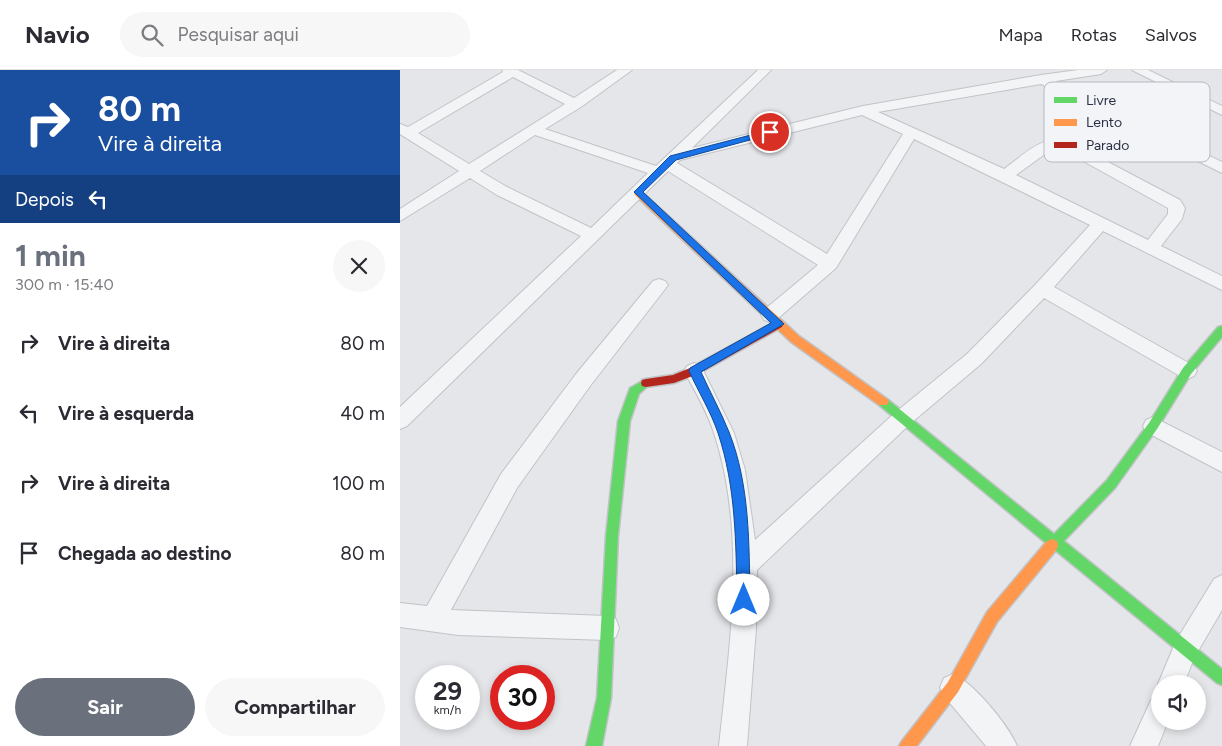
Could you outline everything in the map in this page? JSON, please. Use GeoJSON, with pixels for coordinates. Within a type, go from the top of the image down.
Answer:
{"type":"FeatureCollection","features":[{"type":"Feature","properties":{"kind":"street"},"geometry":{"type":"LineString","coordinates":[[400,216],[626,70]]}},
{"type":"Feature","properties":{"kind":"street"},"geometry":{"type":"LineString","coordinates":[[400,420],[765,70]]}},
{"type":"Feature","properties":{"kind":"street"},"geometry":{"type":"LineString","coordinates":[[1013,70],[1044,84]]}},
{"type":"Feature","properties":{"kind":"street"},"geometry":{"type":"LineString","coordinates":[[666,165],[816,120],[863,110],[1101,70]]}},
{"type":"Feature","properties":{"kind":"street"},"geometry":{"type":"LineString","coordinates":[[1138,70],[1163,82]]}},
{"type":"Feature","properties":{"kind":"street"},"geometry":{"type":"LineString","coordinates":[[576,104],[510,71],[404,131],[502,192],[592,234]]}},
{"type":"Feature","properties":{"kind":"street"},"geometry":{"type":"LineString","coordinates":[[1210,105],[1222,111]]}},
{"type":"Feature","properties":{"kind":"street"},"geometry":{"type":"LineString","coordinates":[[863,110],[1102,223],[1222,284]]}},
{"type":"Feature","properties":{"kind":"street"},"geometry":{"type":"LineString","coordinates":[[535,130],[666,165],[830,264]]}},
{"type":"Feature","properties":{"kind":"street"},"geometry":{"type":"LineString","coordinates":[[594,746],[604,698],[612,536],[624,421],[629,400],[636,388],[642,384],[674,379],[694,371],[774,319],[830,264],[911,132]]}},
{"type":"Feature","properties":{"kind":"street"},"geometry":{"type":"LineString","coordinates":[[1005,176],[1044,147]]}},
{"type":"Feature","properties":{"kind":"street"},"geometry":{"type":"LineString","coordinates":[[1096,162],[1174,204],[1177,208],[1176,215],[1150,248]]}},
{"type":"Feature","properties":{"kind":"street"},"geometry":{"type":"LineString","coordinates":[[1209,162],[1222,168]]}},
{"type":"Feature","properties":{"kind":"street"},"geometry":{"type":"LineString","coordinates":[[638,192],[795,339],[904,416],[1185,650],[1222,678]]}},
{"type":"Feature","properties":{"kind":"street"},"geometry":{"type":"LineString","coordinates":[[744,566],[904,416],[974,359],[1042,289],[1102,223]]}},
{"type":"Feature","properties":{"kind":"street"},"geometry":{"type":"LineString","coordinates":[[432,621],[509,481],[583,380],[659,285]]}},
{"type":"Feature","properties":{"kind":"street"},"geometry":{"type":"LineString","coordinates":[[1042,289],[1187,371]]}},
{"type":"Feature","properties":{"kind":"street"},"geometry":{"type":"LineString","coordinates":[[907,746],[953,687],[992,617],[1054,542],[1111,484],[1153,426],[1187,371],[1222,330]]}},
{"type":"Feature","properties":{"kind":"street"},"geometry":{"type":"LineString","coordinates":[[694,371],[724,433],[738,490],[744,566],[741,658],[733,746]]}},
{"type":"Feature","properties":{"kind":"street"},"geometry":{"type":"LineString","coordinates":[[1153,426],[1222,463]]}},
{"type":"Feature","properties":{"kind":"street"},"geometry":{"type":"LineString","coordinates":[[1175,675],[1185,650],[1222,587]]}},
{"type":"Feature","properties":{"kind":"street"},"geometry":{"type":"LineString","coordinates":[[400,615],[432,621],[607,628]]}},
{"type":"Feature","properties":{"kind":"street"},"geometry":{"type":"LineString","coordinates":[[953,687],[979,714],[1003,746]]}},
{"type":"Feature","properties":{"kind":"street"},"geometry":{"type":"LineString","coordinates":[[1144,746],[1151,730]]}},
{"type":"Feature","properties":{"kind":"traffic: fast"},"geometry":{"type":"LineString","coordinates":[[1052,545],[1111,484],[1153,426],[1187,371],[1222,330]]}},
{"type":"Feature","properties":{"kind":"traffic: fast"},"geometry":{"type":"LineString","coordinates":[[594,746],[604,698],[612,536],[624,421],[634,391],[646,383]]}},
{"type":"Feature","properties":{"kind":"traffic: fast"},"geometry":{"type":"LineString","coordinates":[[883,402],[1222,678]]}},
{"type":"Feature","properties":{"kind":"traffic: slow"},"geometry":{"type":"LineString","coordinates":[[638,193],[795,339],[883,402]]}},
{"type":"Feature","properties":{"kind":"traffic: slow"},"geometry":{"type":"LineString","coordinates":[[907,746],[953,687],[992,617],[1052,545]]}},
{"type":"Feature","properties":{"kind":"traffic: jam"},"geometry":{"type":"LineString","coordinates":[[646,383],[674,379],[694,371],[778,324]]}},
{"type":"Feature","properties":{"kind":"route"},"geometry":{"type":"LineString","coordinates":[[744,600],[743,527],[738,490],[724,433],[694,371],[778,324],[638,192],[673,158],[770,132]]}}]}
